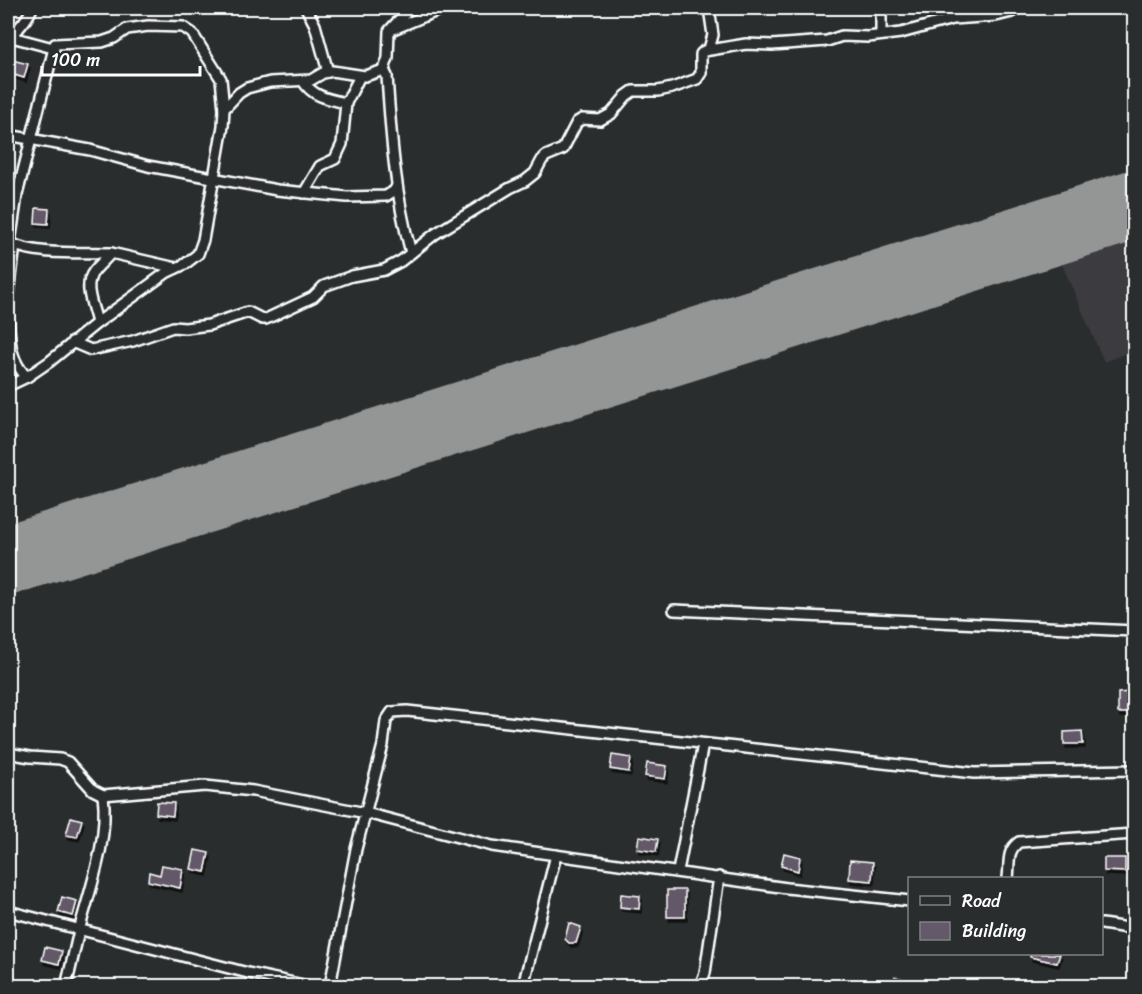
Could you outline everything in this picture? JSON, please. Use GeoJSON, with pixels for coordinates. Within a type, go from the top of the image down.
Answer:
{"type":"FeatureCollection","features":[{"type":"Feature","properties":{"kind":"street"},"geometry":{"type":"LineString","coordinates":[[9,39],[26,22],[32,8]]}},
{"type":"Feature","properties":{"kind":"street"},"geometry":{"type":"LineString","coordinates":[[306,8],[315,25],[328,72]]}},
{"type":"Feature","properties":{"kind":"street"},"geometry":{"type":"LineString","coordinates":[[410,8],[389,30],[388,58],[384,70],[387,76],[398,199],[411,253]]}},
{"type":"Feature","properties":{"kind":"street"},"geometry":{"type":"LineString","coordinates":[[389,30],[444,8]]}},
{"type":"Feature","properties":{"kind":"street"},"geometry":{"type":"LineString","coordinates":[[709,8],[713,35],[709,49]]}},
{"type":"Feature","properties":{"kind":"street"},"geometry":{"type":"LineString","coordinates":[[881,8],[881,35]]}},
{"type":"Feature","properties":{"kind":"street"},"geometry":{"type":"LineString","coordinates":[[72,342],[91,350],[133,341],[173,327],[209,325],[249,312],[266,319],[313,297],[324,286],[352,276],[384,270],[435,234],[531,177],[546,156],[563,149],[577,122],[582,119],[600,120],[611,114],[633,91],[665,90],[697,78],[701,73],[701,54],[709,49],[746,44],[772,45],[827,41],[842,36],[901,33],[979,12],[1012,12],[1017,8]]}},
{"type":"Feature","properties":{"kind":"street"},"geometry":{"type":"LineString","coordinates":[[8,302],[11,244],[17,195],[55,44],[102,42],[114,38],[127,28],[183,27],[192,33],[221,79],[224,109],[223,126],[200,250],[185,264],[97,323],[49,363],[8,386]]}},
{"type":"Feature","properties":{"kind":"street"},"geometry":{"type":"LineString","coordinates":[[9,39],[53,48]]}},
{"type":"Feature","properties":{"kind":"street"},"geometry":{"type":"LineString","coordinates":[[224,109],[247,88],[270,82],[311,80],[328,72],[360,76],[384,70]]}},
{"type":"Feature","properties":{"kind":"street"},"geometry":{"type":"LineString","coordinates":[[303,193],[320,166],[335,159],[342,144],[346,103],[360,76]]}},
{"type":"Feature","properties":{"kind":"street"},"geometry":{"type":"LineString","coordinates":[[303,81],[308,89],[319,96],[346,103]]}},
{"type":"Feature","properties":{"kind":"street"},"geometry":{"type":"LineString","coordinates":[[8,135],[90,150],[148,165],[239,183],[303,193],[346,197],[386,196],[398,199]]}},
{"type":"Feature","properties":{"kind":"street"},"geometry":{"type":"LineString","coordinates":[[386,196],[397,186]]}},
{"type":"Feature","properties":{"kind":"street"},"geometry":{"type":"LineString","coordinates":[[11,244],[51,251],[111,253],[176,268]]}},
{"type":"Feature","properties":{"kind":"street"},"geometry":{"type":"LineString","coordinates":[[97,323],[95,308],[88,290],[89,281],[93,272],[111,253]]}},
{"type":"Feature","properties":{"kind":"street"},"geometry":{"type":"LineString","coordinates":[[8,315],[17,368],[27,377]]}},
{"type":"Feature","properties":{"kind":"street"},"geometry":{"type":"LineString","coordinates":[[674,610],[1134,631]]}},
{"type":"Feature","properties":{"kind":"street"},"geometry":{"type":"LineString","coordinates":[[330,987],[356,849],[383,745],[386,721],[392,712],[407,711],[974,773],[1134,770]]}},
{"type":"Feature","properties":{"kind":"street"},"geometry":{"type":"LineString","coordinates":[[678,871],[703,744]]}},
{"type":"Feature","properties":{"kind":"street"},"geometry":{"type":"LineString","coordinates":[[8,753],[68,762],[93,790],[103,795],[204,786],[254,791],[366,813],[492,846],[787,888],[908,901]]}},
{"type":"Feature","properties":{"kind":"street"},"geometry":{"type":"LineString","coordinates":[[66,987],[79,929],[92,887],[104,826],[103,795]]}},
{"type":"Feature","properties":{"kind":"street"},"geometry":{"type":"LineString","coordinates":[[1008,877],[1010,853],[1012,847],[1019,842],[1134,834]]}},
{"type":"Feature","properties":{"kind":"street"},"geometry":{"type":"LineString","coordinates":[[523,987],[556,855]]}},
{"type":"Feature","properties":{"kind":"street"},"geometry":{"type":"LineString","coordinates":[[700,987],[705,973],[719,877]]}},
{"type":"Feature","properties":{"kind":"street"},"geometry":{"type":"LineString","coordinates":[[8,911],[248,974],[308,987]]}},
{"type":"Feature","properties":{"kind":"street"},"geometry":{"type":"LineString","coordinates":[[1103,924],[1134,928]]}},
{"type":"Feature","properties":{"kind":"shaded area"},"geometry":{"type":"Polygon","coordinates":[[[1134,222],[1134,350],[1104,362],[1055,248],[1134,222]]]}},
{"type":"Feature","properties":{"kind":"building"},"geometry":{"type":"Polygon","coordinates":[[[8,59],[28,64],[24,78],[8,73],[8,59]]]}},
{"type":"Feature","properties":{"kind":"building"},"geometry":{"type":"Polygon","coordinates":[[[36,208],[49,209],[48,224],[35,223],[36,208]]]}},
{"type":"Feature","properties":{"kind":"building"},"geometry":{"type":"Polygon","coordinates":[[[1130,692],[1131,713],[1118,713],[1118,693],[1130,692]]]}},
{"type":"Feature","properties":{"kind":"building"},"geometry":{"type":"Polygon","coordinates":[[[1082,731],[1083,744],[1064,744],[1064,732],[1082,731]]]}},
{"type":"Feature","properties":{"kind":"building"},"geometry":{"type":"Polygon","coordinates":[[[612,755],[631,758],[629,772],[610,769],[612,755]]]}},
{"type":"Feature","properties":{"kind":"building"},"geometry":{"type":"Polygon","coordinates":[[[647,763],[667,766],[665,779],[645,776],[647,763]]]}},
{"type":"Feature","properties":{"kind":"building"},"geometry":{"type":"Polygon","coordinates":[[[157,802],[174,803],[173,816],[156,814],[157,802]]]}},
{"type":"Feature","properties":{"kind":"building"},"geometry":{"type":"Polygon","coordinates":[[[71,817],[82,820],[77,837],[66,835],[71,817]]]}},
{"type":"Feature","properties":{"kind":"building"},"geometry":{"type":"Polygon","coordinates":[[[639,836],[658,839],[656,852],[637,849],[639,836]]]}},
{"type":"Feature","properties":{"kind":"building"},"geometry":{"type":"Polygon","coordinates":[[[195,850],[209,853],[205,872],[191,869],[195,850]]]}},
{"type":"Feature","properties":{"kind":"building"},"geometry":{"type":"Polygon","coordinates":[[[784,853],[800,857],[798,871],[781,866],[784,853]]]}},
{"type":"Feature","properties":{"kind":"building"},"geometry":{"type":"Polygon","coordinates":[[[1104,858],[1125,858],[1125,872],[1104,871],[1104,858]]]}},
{"type":"Feature","properties":{"kind":"building"},"geometry":{"type":"Polygon","coordinates":[[[850,860],[873,862],[872,881],[849,879],[850,860]]]}},
{"type":"Feature","properties":{"kind":"building"},"geometry":{"type":"Polygon","coordinates":[[[162,865],[183,869],[180,888],[148,881],[149,872],[160,875],[162,865]]]}},
{"type":"Feature","properties":{"kind":"building"},"geometry":{"type":"Polygon","coordinates":[[[667,890],[685,890],[685,917],[667,917],[667,890]]]}},
{"type":"Feature","properties":{"kind":"building"},"geometry":{"type":"Polygon","coordinates":[[[621,894],[640,896],[639,909],[620,907],[621,894]]]}},
{"type":"Feature","properties":{"kind":"building"},"geometry":{"type":"Polygon","coordinates":[[[62,897],[77,901],[73,916],[58,912],[62,897]]]}},
{"type":"Feature","properties":{"kind":"building"},"geometry":{"type":"Polygon","coordinates":[[[569,923],[581,927],[576,943],[569,943],[565,939],[569,923]]]}},
{"type":"Feature","properties":{"kind":"building"},"geometry":{"type":"Polygon","coordinates":[[[45,947],[62,951],[59,964],[42,960],[45,947]]]}},
{"type":"Feature","properties":{"kind":"building"},"geometry":{"type":"Polygon","coordinates":[[[1030,955],[1060,955],[1057,963],[1030,957],[1030,955]]]}},
{"type":"Feature","properties":{"kind":"building"},"geometry":{"type":"Polygon","coordinates":[[[895,977],[923,983],[923,987],[893,987],[895,977]]]}},
{"type":"Feature","properties":{"kind":"runway"},"geometry":{"type":"LineString","coordinates":[[8,560],[1134,205]]}}]}
